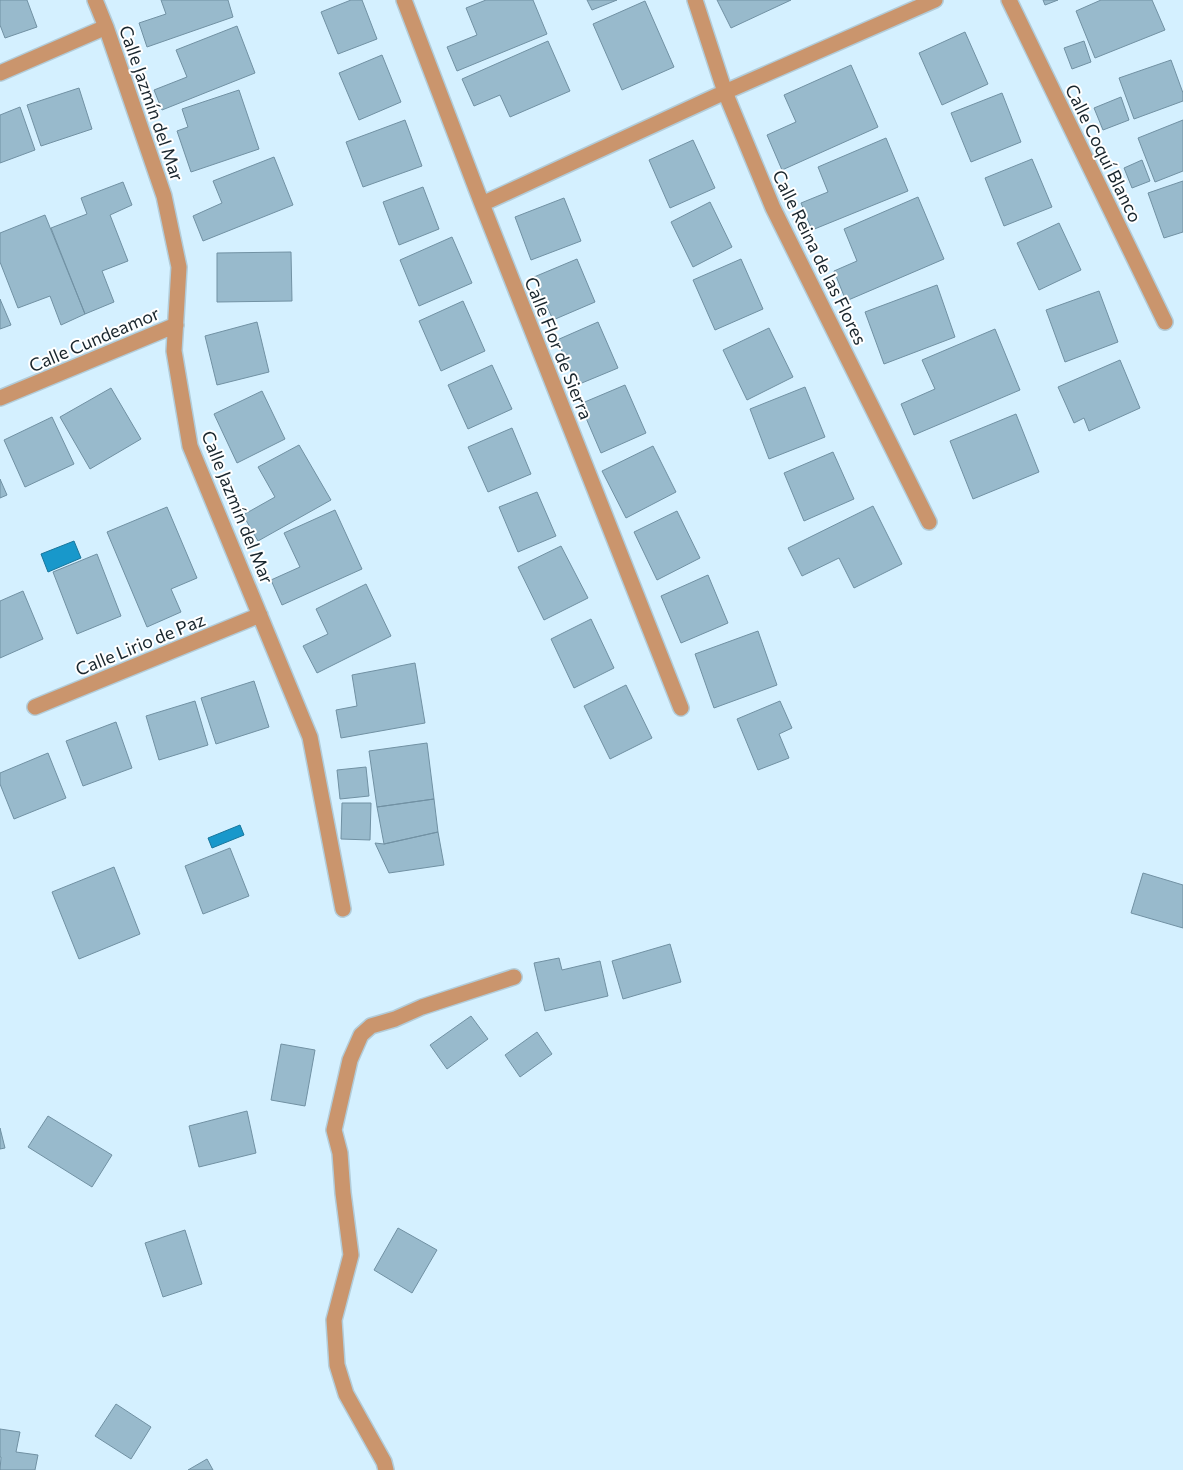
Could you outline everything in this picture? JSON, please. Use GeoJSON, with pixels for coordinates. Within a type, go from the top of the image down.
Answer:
{"type":"FeatureCollection","features":[{"type":"Feature","properties":{"kind":"street","name":"Calle Jazmín del Mar"},"geometry":{"type":"LineString","coordinates":[[95,0],[164,196],[179,267],[174,351],[190,446],[310,737],[343,909]]}},
{"type":"Feature","properties":{"kind":"street","name":"Calle Flor de Sierra"},"geometry":{"type":"LineString","coordinates":[[404,0],[482,204],[681,708]]}},
{"type":"Feature","properties":{"kind":"street","name":"Calle Reina de las Flores"},"geometry":{"type":"LineString","coordinates":[[695,0],[726,92],[773,208],[929,522]]}},
{"type":"Feature","properties":{"kind":"street"},"geometry":{"type":"LineString","coordinates":[[482,204],[726,92],[935,0]]}},
{"type":"Feature","properties":{"kind":"street","name":"Calle Coquí Blanco"},"geometry":{"type":"LineString","coordinates":[[1009,0],[1165,322]]}},
{"type":"Feature","properties":{"kind":"street"},"geometry":{"type":"LineString","coordinates":[[0,73],[106,27]]}},
{"type":"Feature","properties":{"kind":"street","name":"Calle Cundeamor"},"geometry":{"type":"LineString","coordinates":[[0,398],[176,325]]}},
{"type":"Feature","properties":{"kind":"street","name":"Calle Lirio de Paz"},"geometry":{"type":"LineString","coordinates":[[35,707],[260,615]]}},
{"type":"Feature","properties":{"kind":"street"},"geometry":{"type":"LineString","coordinates":[[386,1470],[384,1462],[346,1394],[337,1365],[334,1320],[351,1256],[340,1153],[334,1130],[350,1060],[361,1035],[371,1026],[514,977]]}},
{"type":"Feature","properties":{"kind":"water"},"geometry":{"type":"Polygon","coordinates":[[[74,541],[81,558],[48,572],[41,554],[74,541]]]}},
{"type":"Feature","properties":{"kind":"water"},"geometry":{"type":"Polygon","coordinates":[[[240,825],[244,835],[212,848],[208,838],[240,825]]]}},
{"type":"Feature","properties":{"kind":"building"},"geometry":{"type":"Polygon","coordinates":[[[0,0],[27,0],[37,27],[5,38],[0,25],[0,0]]]}},
{"type":"Feature","properties":{"kind":"building"},"geometry":{"type":"Polygon","coordinates":[[[161,0],[228,0],[233,17],[147,47],[139,23],[166,14],[161,0]]]}},
{"type":"Feature","properties":{"kind":"building"},"geometry":{"type":"Polygon","coordinates":[[[351,0],[362,0],[377,39],[338,54],[321,12],[351,0]]]}},
{"type":"Feature","properties":{"kind":"building"},"geometry":{"type":"Polygon","coordinates":[[[486,0],[533,0],[547,34],[457,71],[447,47],[477,35],[466,8],[486,0]]]}},
{"type":"Feature","properties":{"kind":"building"},"geometry":{"type":"Polygon","coordinates":[[[587,0],[617,0],[592,10],[587,0]]]}},
{"type":"Feature","properties":{"kind":"building"},"geometry":{"type":"Polygon","coordinates":[[[717,0],[791,0],[731,28],[717,0]]]}},
{"type":"Feature","properties":{"kind":"building"},"geometry":{"type":"Polygon","coordinates":[[[1043,0],[1058,0],[1045,5],[1043,0]]]}},
{"type":"Feature","properties":{"kind":"building"},"geometry":{"type":"Polygon","coordinates":[[[1101,0],[1152,0],[1165,30],[1095,58],[1076,11],[1101,0]]]}},
{"type":"Feature","properties":{"kind":"building"},"geometry":{"type":"Polygon","coordinates":[[[645,1],[674,67],[622,90],[593,24],[645,1]]]}},
{"type":"Feature","properties":{"kind":"building"},"geometry":{"type":"Polygon","coordinates":[[[237,26],[255,73],[162,110],[154,90],[187,77],[176,50],[237,26]]]}},
{"type":"Feature","properties":{"kind":"building"},"geometry":{"type":"Polygon","coordinates":[[[965,32],[988,84],[942,105],[919,53],[965,32]]]}},
{"type":"Feature","properties":{"kind":"building"},"geometry":{"type":"Polygon","coordinates":[[[548,41],[570,91],[510,117],[500,95],[474,106],[462,79],[548,41]]]}},
{"type":"Feature","properties":{"kind":"building"},"geometry":{"type":"Polygon","coordinates":[[[1084,41],[1091,62],[1072,69],[1064,48],[1084,41]]]}},
{"type":"Feature","properties":{"kind":"building"},"geometry":{"type":"Polygon","coordinates":[[[382,55],[401,102],[359,120],[339,73],[382,55]]]}},
{"type":"Feature","properties":{"kind":"building"},"geometry":{"type":"Polygon","coordinates":[[[1171,60],[1183,93],[1183,101],[1134,119],[1119,78],[1171,60]]]}},
{"type":"Feature","properties":{"kind":"building"},"geometry":{"type":"Polygon","coordinates":[[[851,65],[878,127],[782,170],[767,135],[796,122],[784,95],[851,65]]]}},
{"type":"Feature","properties":{"kind":"building"},"geometry":{"type":"Polygon","coordinates":[[[79,88],[92,129],[41,146],[27,105],[79,88]]]}},
{"type":"Feature","properties":{"kind":"building"},"geometry":{"type":"Polygon","coordinates":[[[239,90],[259,149],[191,172],[177,131],[188,127],[182,109],[239,90]]]}},
{"type":"Feature","properties":{"kind":"building"},"geometry":{"type":"Polygon","coordinates":[[[1002,93],[1021,142],[971,162],[951,113],[1002,93]]]}},
{"type":"Feature","properties":{"kind":"building"},"geometry":{"type":"Polygon","coordinates":[[[1121,97],[1129,120],[1103,130],[1094,108],[1121,97]]]}},
{"type":"Feature","properties":{"kind":"building"},"geometry":{"type":"Polygon","coordinates":[[[20,107],[35,150],[0,163],[0,115],[20,107]]]}},
{"type":"Feature","properties":{"kind":"building"},"geometry":{"type":"Polygon","coordinates":[[[405,120],[422,166],[363,187],[346,142],[405,120]]]}},
{"type":"Feature","properties":{"kind":"building"},"geometry":{"type":"Polygon","coordinates":[[[1183,120],[1183,171],[1155,182],[1138,138],[1183,120]]]}},
{"type":"Feature","properties":{"kind":"building"},"geometry":{"type":"Polygon","coordinates":[[[886,138],[908,191],[812,230],[801,203],[828,192],[818,167],[886,138]]]}},
{"type":"Feature","properties":{"kind":"building"},"geometry":{"type":"Polygon","coordinates":[[[693,140],[715,188],[670,208],[649,160],[693,140]]]}},
{"type":"Feature","properties":{"kind":"building"},"geometry":{"type":"Polygon","coordinates":[[[274,157],[293,205],[203,241],[193,216],[222,203],[213,181],[274,157]]]}},
{"type":"Feature","properties":{"kind":"building"},"geometry":{"type":"Polygon","coordinates":[[[1032,159],[1052,207],[1004,226],[985,178],[1032,159]]]}},
{"type":"Feature","properties":{"kind":"building"},"geometry":{"type":"Polygon","coordinates":[[[1142,160],[1150,181],[1132,188],[1124,168],[1142,160]]]}},
{"type":"Feature","properties":{"kind":"building"},"geometry":{"type":"Polygon","coordinates":[[[1183,181],[1183,232],[1164,238],[1148,193],[1183,181]]]}},
{"type":"Feature","properties":{"kind":"building"},"geometry":{"type":"Polygon","coordinates":[[[123,182],[132,205],[110,215],[128,261],[102,271],[114,302],[85,314],[51,228],[87,214],[81,198],[123,182]]]}},
{"type":"Feature","properties":{"kind":"building"},"geometry":{"type":"Polygon","coordinates":[[[423,187],[439,229],[399,245],[383,202],[423,187]]]}},
{"type":"Feature","properties":{"kind":"building"},"geometry":{"type":"Polygon","coordinates":[[[918,197],[944,259],[846,301],[834,271],[857,261],[844,229],[918,197]]]}},
{"type":"Feature","properties":{"kind":"building"},"geometry":{"type":"Polygon","coordinates":[[[564,198],[581,241],[531,260],[515,217],[564,198]]]}},
{"type":"Feature","properties":{"kind":"building"},"geometry":{"type":"Polygon","coordinates":[[[710,202],[732,247],[693,267],[671,222],[710,202]]]}},
{"type":"Feature","properties":{"kind":"building"},"geometry":{"type":"Polygon","coordinates":[[[45,215],[85,314],[61,325],[50,296],[18,308],[0,262],[0,233],[45,215]]]}},
{"type":"Feature","properties":{"kind":"building"},"geometry":{"type":"Polygon","coordinates":[[[1059,223],[1081,270],[1039,290],[1017,243],[1059,223]]]}},
{"type":"Feature","properties":{"kind":"building"},"geometry":{"type":"Polygon","coordinates":[[[452,237],[472,283],[419,306],[400,260],[452,237]]]}},
{"type":"Feature","properties":{"kind":"building"},"geometry":{"type":"Polygon","coordinates":[[[291,252],[292,301],[217,302],[217,253],[291,252]]]}},
{"type":"Feature","properties":{"kind":"building"},"geometry":{"type":"Polygon","coordinates":[[[577,259],[595,302],[553,320],[534,277],[577,259]]]}},
{"type":"Feature","properties":{"kind":"building"},"geometry":{"type":"Polygon","coordinates":[[[741,259],[763,309],[715,330],[693,280],[741,259]]]}},
{"type":"Feature","properties":{"kind":"building"},"geometry":{"type":"Polygon","coordinates":[[[937,285],[955,337],[884,364],[865,312],[937,285]]]}},
{"type":"Feature","properties":{"kind":"building"},"geometry":{"type":"Polygon","coordinates":[[[1099,291],[1118,342],[1065,362],[1046,310],[1099,291]]]}},
{"type":"Feature","properties":{"kind":"building"},"geometry":{"type":"Polygon","coordinates":[[[0,299],[11,325],[0,329],[0,299]]]}},
{"type":"Feature","properties":{"kind":"building"},"geometry":{"type":"Polygon","coordinates":[[[463,301],[485,351],[441,371],[419,321],[463,301]]]}},
{"type":"Feature","properties":{"kind":"building"},"geometry":{"type":"Polygon","coordinates":[[[257,322],[269,372],[217,385],[205,336],[257,322]]]}},
{"type":"Feature","properties":{"kind":"building"},"geometry":{"type":"Polygon","coordinates":[[[598,322],[618,368],[577,385],[557,340],[598,322]]]}},
{"type":"Feature","properties":{"kind":"building"},"geometry":{"type":"Polygon","coordinates":[[[769,328],[793,377],[747,400],[723,350],[769,328]]]}},
{"type":"Feature","properties":{"kind":"building"},"geometry":{"type":"Polygon","coordinates":[[[995,329],[1020,390],[914,435],[901,404],[935,389],[922,360],[995,329]]]}},
{"type":"Feature","properties":{"kind":"building"},"geometry":{"type":"Polygon","coordinates":[[[1120,360],[1140,408],[1089,431],[1084,418],[1074,423],[1058,387],[1120,360]]]}},
{"type":"Feature","properties":{"kind":"building"},"geometry":{"type":"Polygon","coordinates":[[[492,365],[512,409],[468,429],[448,385],[492,365]]]}},
{"type":"Feature","properties":{"kind":"building"},"geometry":{"type":"Polygon","coordinates":[[[625,385],[646,433],[601,453],[580,404],[625,385]]]}},
{"type":"Feature","properties":{"kind":"building"},"geometry":{"type":"Polygon","coordinates":[[[805,387],[825,437],[769,459],[750,409],[805,387]]]}},
{"type":"Feature","properties":{"kind":"building"},"geometry":{"type":"Polygon","coordinates":[[[111,388],[141,439],[90,469],[60,417],[111,388]]]}},
{"type":"Feature","properties":{"kind":"building"},"geometry":{"type":"Polygon","coordinates":[[[262,391],[285,439],[237,463],[214,414],[262,391]]]}},
{"type":"Feature","properties":{"kind":"building"},"geometry":{"type":"Polygon","coordinates":[[[1016,414],[1039,472],[973,499],[950,441],[1016,414]]]}},
{"type":"Feature","properties":{"kind":"building"},"geometry":{"type":"Polygon","coordinates":[[[52,417],[74,464],[25,487],[4,440],[52,417]]]}},
{"type":"Feature","properties":{"kind":"building"},"geometry":{"type":"Polygon","coordinates":[[[512,428],[531,474],[488,492],[468,447],[512,428]]]}},
{"type":"Feature","properties":{"kind":"building"},"geometry":{"type":"Polygon","coordinates":[[[299,445],[331,500],[258,541],[243,515],[275,497],[258,467],[299,445]]]}},
{"type":"Feature","properties":{"kind":"building"},"geometry":{"type":"Polygon","coordinates":[[[653,446],[676,492],[626,518],[602,471],[653,446]]]}},
{"type":"Feature","properties":{"kind":"building"},"geometry":{"type":"Polygon","coordinates":[[[833,452],[854,499],[804,521],[784,473],[833,452]]]}},
{"type":"Feature","properties":{"kind":"building"},"geometry":{"type":"Polygon","coordinates":[[[0,479],[7,495],[0,498],[0,479]]]}},
{"type":"Feature","properties":{"kind":"building"},"geometry":{"type":"Polygon","coordinates":[[[537,492],[556,536],[518,552],[499,507],[537,492]]]}},
{"type":"Feature","properties":{"kind":"building"},"geometry":{"type":"Polygon","coordinates":[[[873,506],[902,564],[854,588],[839,558],[802,576],[788,548],[873,506]]]}},
{"type":"Feature","properties":{"kind":"building"},"geometry":{"type":"Polygon","coordinates":[[[167,507],[197,578],[171,589],[181,612],[147,627],[107,532],[167,507]]]}},
{"type":"Feature","properties":{"kind":"building"},"geometry":{"type":"Polygon","coordinates":[[[335,510],[362,569],[282,605],[271,580],[300,567],[284,533],[335,510]]]}},
{"type":"Feature","properties":{"kind":"building"},"geometry":{"type":"Polygon","coordinates":[[[677,511],[700,558],[657,580],[634,532],[677,511]]]}},
{"type":"Feature","properties":{"kind":"building"},"geometry":{"type":"Polygon","coordinates":[[[561,546],[588,598],[544,620],[518,567],[561,546]]]}},
{"type":"Feature","properties":{"kind":"building"},"geometry":{"type":"Polygon","coordinates":[[[97,554],[121,616],[77,634],[53,572],[97,554]]]}},
{"type":"Feature","properties":{"kind":"building"},"geometry":{"type":"Polygon","coordinates":[[[708,575],[728,623],[681,643],[661,596],[708,575]]]}},
{"type":"Feature","properties":{"kind":"building"},"geometry":{"type":"Polygon","coordinates":[[[366,584],[391,636],[317,673],[303,646],[328,634],[316,609],[366,584]]]}},
{"type":"Feature","properties":{"kind":"building"},"geometry":{"type":"Polygon","coordinates":[[[23,591],[43,639],[0,658],[0,601],[23,591]]]}},
{"type":"Feature","properties":{"kind":"building"},"geometry":{"type":"Polygon","coordinates":[[[591,619],[614,668],[574,688],[551,639],[591,619]]]}},
{"type":"Feature","properties":{"kind":"building"},"geometry":{"type":"Polygon","coordinates":[[[758,631],[777,685],[714,708],[695,654],[758,631]]]}},
{"type":"Feature","properties":{"kind":"building"},"geometry":{"type":"Polygon","coordinates":[[[415,663],[425,723],[341,738],[336,710],[357,706],[352,675],[415,663]]]}},
{"type":"Feature","properties":{"kind":"building"},"geometry":{"type":"Polygon","coordinates":[[[254,681],[269,727],[216,744],[201,698],[254,681]]]}},
{"type":"Feature","properties":{"kind":"building"},"geometry":{"type":"Polygon","coordinates":[[[626,685],[652,738],[610,759],[584,706],[626,685]]]}},
{"type":"Feature","properties":{"kind":"building"},"geometry":{"type":"Polygon","coordinates":[[[195,701],[208,745],[159,760],[146,716],[195,701]]]}},
{"type":"Feature","properties":{"kind":"building"},"geometry":{"type":"Polygon","coordinates":[[[780,701],[792,728],[779,734],[789,758],[758,770],[737,719],[780,701]]]}},
{"type":"Feature","properties":{"kind":"building"},"geometry":{"type":"Polygon","coordinates":[[[116,722],[132,768],[83,786],[66,741],[116,722]]]}},
{"type":"Feature","properties":{"kind":"building"},"geometry":{"type":"Polygon","coordinates":[[[427,743],[434,799],[377,807],[369,751],[427,743]]]}},
{"type":"Feature","properties":{"kind":"building"},"geometry":{"type":"Polygon","coordinates":[[[48,753],[66,798],[14,819],[0,784],[0,773],[48,753]]]}},
{"type":"Feature","properties":{"kind":"building"},"geometry":{"type":"Polygon","coordinates":[[[366,767],[369,796],[340,799],[337,770],[366,767]]]}},
{"type":"Feature","properties":{"kind":"building"},"geometry":{"type":"Polygon","coordinates":[[[434,799],[438,832],[384,844],[377,807],[434,799]]]}},
{"type":"Feature","properties":{"kind":"building"},"geometry":{"type":"Polygon","coordinates":[[[342,803],[371,803],[370,840],[341,839],[342,803]]]}},
{"type":"Feature","properties":{"kind":"building"},"geometry":{"type":"Polygon","coordinates":[[[438,832],[444,865],[389,873],[375,843],[384,844],[438,832]]]}},
{"type":"Feature","properties":{"kind":"building"},"geometry":{"type":"Polygon","coordinates":[[[230,848],[249,896],[203,914],[185,866],[230,848]]]}},
{"type":"Feature","properties":{"kind":"building"},"geometry":{"type":"Polygon","coordinates":[[[114,867],[140,934],[79,959],[52,892],[114,867]]]}},
{"type":"Feature","properties":{"kind":"building"},"geometry":{"type":"Polygon","coordinates":[[[1143,873],[1183,885],[1183,928],[1131,913],[1143,873]]]}},
{"type":"Feature","properties":{"kind":"building"},"geometry":{"type":"Polygon","coordinates":[[[670,944],[681,982],[623,999],[612,961],[670,944]]]}},
{"type":"Feature","properties":{"kind":"building"},"geometry":{"type":"Polygon","coordinates":[[[559,958],[562,970],[600,961],[608,996],[545,1011],[534,963],[559,958]]]}},
{"type":"Feature","properties":{"kind":"building"},"geometry":{"type":"Polygon","coordinates":[[[471,1016],[488,1039],[447,1069],[430,1045],[471,1016]]]}},
{"type":"Feature","properties":{"kind":"building"},"geometry":{"type":"Polygon","coordinates":[[[537,1032],[552,1054],[520,1077],[505,1055],[537,1032]]]}},
{"type":"Feature","properties":{"kind":"building"},"geometry":{"type":"Polygon","coordinates":[[[281,1044],[315,1050],[305,1106],[271,1100],[281,1044]]]}},
{"type":"Feature","properties":{"kind":"building"},"geometry":{"type":"Polygon","coordinates":[[[247,1111],[256,1153],[199,1167],[189,1126],[247,1111]]]}},
{"type":"Feature","properties":{"kind":"building"},"geometry":{"type":"Polygon","coordinates":[[[48,1116],[112,1155],[92,1187],[28,1147],[48,1116]]]}},
{"type":"Feature","properties":{"kind":"building"},"geometry":{"type":"Polygon","coordinates":[[[0,1128],[5,1148],[0,1149],[0,1128]]]}},
{"type":"Feature","properties":{"kind":"building"},"geometry":{"type":"Polygon","coordinates":[[[398,1228],[437,1250],[412,1293],[374,1270],[398,1228]]]}},
{"type":"Feature","properties":{"kind":"building"},"geometry":{"type":"Polygon","coordinates":[[[185,1230],[202,1284],[163,1297],[145,1243],[185,1230]]]}},
{"type":"Feature","properties":{"kind":"building"},"geometry":{"type":"Polygon","coordinates":[[[116,1404],[151,1427],[131,1459],[95,1436],[116,1404]]]}},
{"type":"Feature","properties":{"kind":"building"},"geometry":{"type":"Polygon","coordinates":[[[0,1429],[20,1432],[16,1452],[38,1455],[35,1470],[0,1470],[0,1429]]]}},
{"type":"Feature","properties":{"kind":"building"},"geometry":{"type":"Polygon","coordinates":[[[207,1459],[213,1470],[188,1470],[207,1459]]]}}]}
